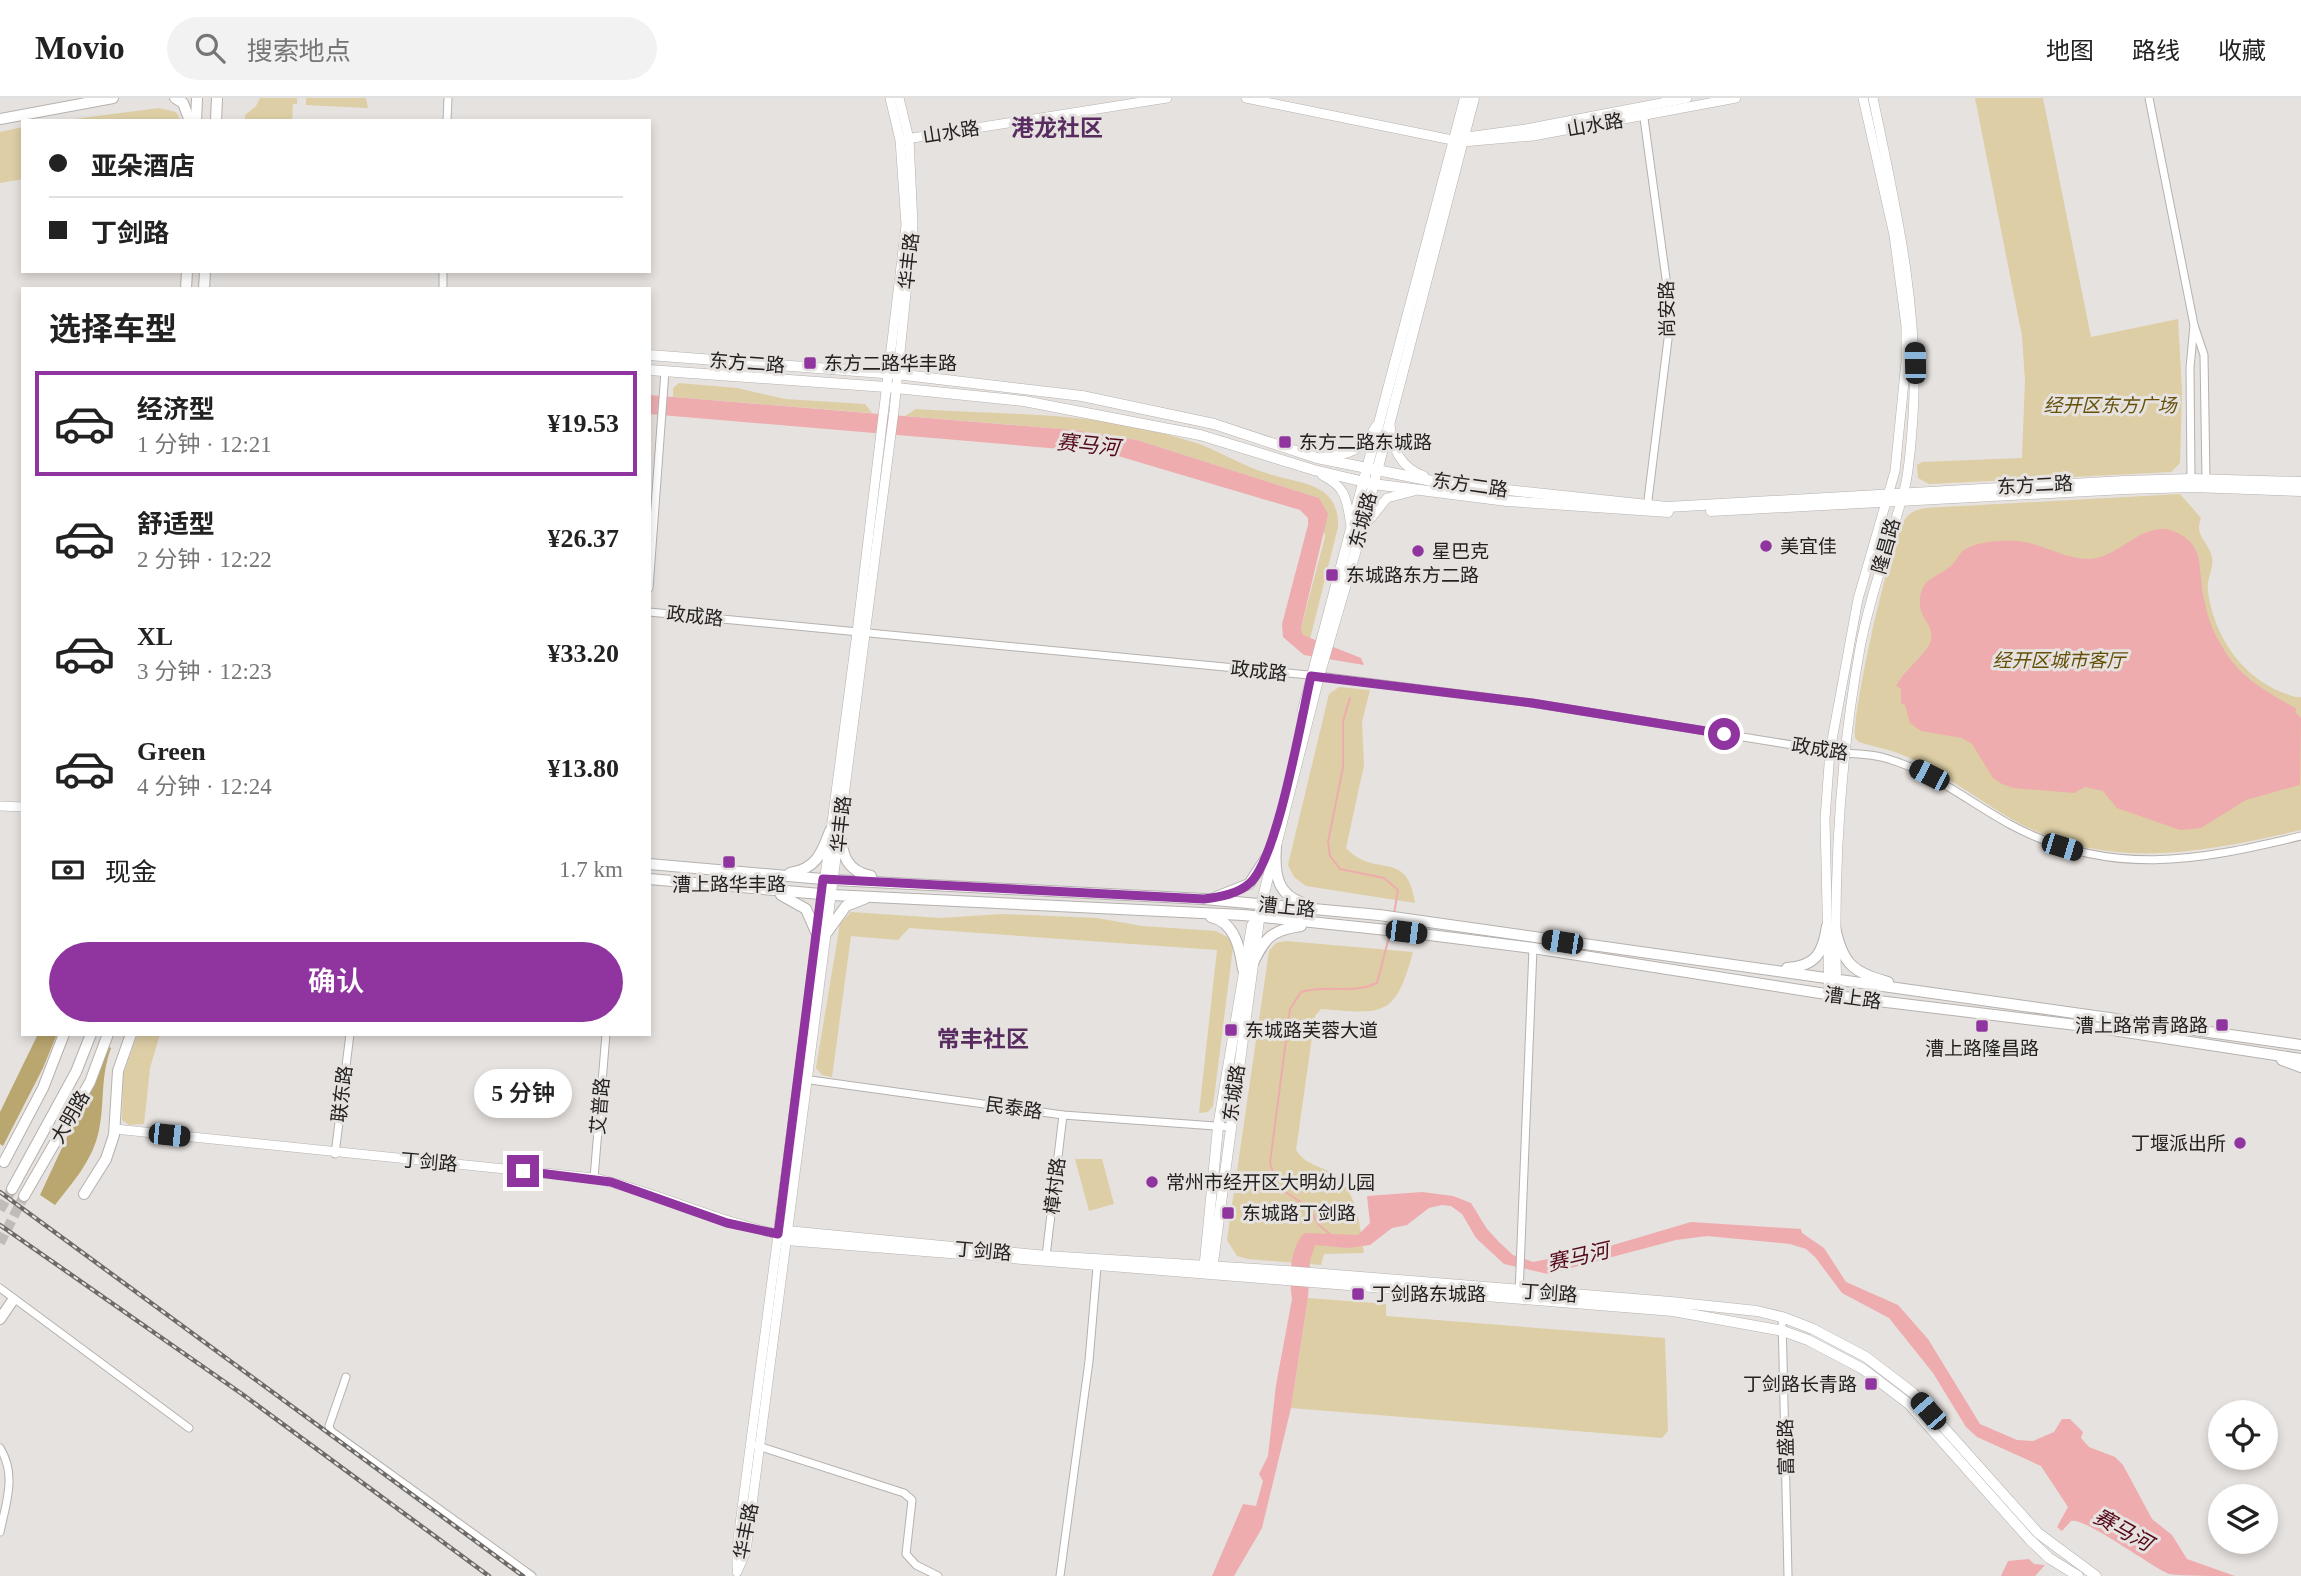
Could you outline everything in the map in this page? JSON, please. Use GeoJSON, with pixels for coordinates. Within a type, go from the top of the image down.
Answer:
{"type":"FeatureCollection","features":[{"type":"Feature","properties":{"kind":"main road"},"geometry":{"type":"LineString","coordinates":[[0,119],[113,98]]}},
{"type":"Feature","properties":{"kind":"main road"},"geometry":{"type":"LineString","coordinates":[[174,98],[183,103],[192,119]]}},
{"type":"Feature","properties":{"kind":"main road"},"geometry":{"type":"LineString","coordinates":[[193,119],[197,98]]}},
{"type":"Feature","properties":{"kind":"main road"},"geometry":{"type":"LineString","coordinates":[[216,119],[217,98]]}},
{"type":"Feature","properties":{"kind":"main road","name":"东城路"},"geometry":{"type":"LineString","coordinates":[[1460,139],[1465,98]]}},
{"type":"Feature","properties":{"kind":"main road","name":"东城路"},"geometry":{"type":"LineString","coordinates":[[1208,1271],[1224,1127],[1256,917],[1315,676],[1357,530],[1460,139],[1474,98]]}},
{"type":"Feature","properties":{"kind":"main road","name":"东方二路"},"geometry":{"type":"LineString","coordinates":[[651,355],[892,374],[1138,406],[1214,424],[1317,458],[1371,469],[1442,483],[1647,508]]}},
{"type":"Feature","properties":{"kind":"main road","name":"东方二路"},"geometry":{"type":"LineString","coordinates":[[651,370],[891,387],[1024,401],[1124,418],[1200,435],[1314,471],[1368,482],[1507,500],[1647,508],[1886,498],[2191,479],[2301,482]]}},
{"type":"Feature","properties":{"kind":"main road","name":"东方二路"},"geometry":{"type":"LineString","coordinates":[[1902,496],[2193,487],[2301,491]]}},
{"type":"Feature","properties":{"kind":"main road"},"geometry":{"type":"LineString","coordinates":[[776,876],[811,866],[821,858],[834,831]]}},
{"type":"Feature","properties":{"kind":"main road"},"geometry":{"type":"LineString","coordinates":[[834,831],[849,866],[859,873],[901,883]]}},
{"type":"Feature","properties":{"kind":"main road"},"geometry":{"type":"LineString","coordinates":[[1204,899],[1227,895],[1249,884],[1272,851]]}},
{"type":"Feature","properties":{"kind":"main road"},"geometry":{"type":"LineString","coordinates":[[1272,851],[1275,870],[1285,893],[1297,901],[1344,912]]}},
{"type":"Feature","properties":{"kind":"main road","name":"漕上路"},"geometry":{"type":"LineString","coordinates":[[651,864],[776,876],[1204,899],[1379,915],[1935,995],[2276,1042],[2301,1043]]}},
{"type":"Feature","properties":{"kind":"main road","name":"漕上路"},"geometry":{"type":"LineString","coordinates":[[651,879],[827,894],[1256,917],[1406,932],[1533,948],[1833,995],[2093,1027],[2301,1059]]}},
{"type":"Feature","properties":{"kind":"main road"},"geometry":{"type":"LineString","coordinates":[[765,890],[793,900],[806,909],[821,933],[846,906],[873,896]]}},
{"type":"Feature","properties":{"kind":"main road"},"geometry":{"type":"LineString","coordinates":[[1180,912],[1219,919],[1233,932],[1247,968]]}},
{"type":"Feature","properties":{"kind":"main road"},"geometry":{"type":"LineString","coordinates":[[1247,968],[1264,940],[1275,932],[1316,924]]}},
{"type":"Feature","properties":{"kind":"main road"},"geometry":{"type":"LineString","coordinates":[[1749,967],[1803,967],[1818,959],[1831,926]]}},
{"type":"Feature","properties":{"kind":"main road"},"geometry":{"type":"LineString","coordinates":[[1831,926],[1844,959],[1855,970],[1935,995]]}},
{"type":"Feature","properties":{"kind":"main road"},"geometry":{"type":"LineString","coordinates":[[4,1162],[43,1088],[63,1036]]}},
{"type":"Feature","properties":{"kind":"main road","name":"大明路"},"geometry":{"type":"LineString","coordinates":[[12,1189],[76,1072],[90,1036]]}},
{"type":"Feature","properties":{"kind":"main road","name":"大明路"},"geometry":{"type":"LineString","coordinates":[[24,1196],[90,1082],[107,1036]]}},
{"type":"Feature","properties":{"kind":"main road"},"geometry":{"type":"LineString","coordinates":[[84,1194],[106,1159],[115,1129],[118,1071],[130,1036]]}},
{"type":"Feature","properties":{"kind":"main road"},"geometry":{"type":"LineString","coordinates":[[2267,1054],[2301,1067]]}},
{"type":"Feature","properties":{"kind":"main road","name":"丁剑路"},"geometry":{"type":"LineString","coordinates":[[784,1235],[1208,1271]]}},
{"type":"Feature","properties":{"kind":"main road","name":"丁剑路"},"geometry":{"type":"LineString","coordinates":[[784,1235],[1097,1267],[1287,1274],[1519,1295],[1674,1311],[1783,1331],[1863,1369],[1909,1404],[2030,1540],[2049,1558],[2078,1576]]}},
{"type":"Feature","properties":{"kind":"main road"},"geometry":{"type":"LineString","coordinates":[[0,1319],[6,1293]]}},
{"type":"Feature","properties":{"kind":"main road","name":"丁剑路"},"geometry":{"type":"LineString","coordinates":[[1519,1295],[1671,1302],[1757,1311],[1813,1329],[1866,1357],[1913,1393],[2038,1533],[2096,1576]]}},
{"type":"Feature","properties":{"kind":"street"},"geometry":{"type":"LineString","coordinates":[[447,119],[448,98]]}},
{"type":"Feature","properties":{"kind":"street","name":"华丰路"},"geometry":{"type":"LineString","coordinates":[[890,98],[905,139]]}},
{"type":"Feature","properties":{"kind":"street","name":"华丰路"},"geometry":{"type":"LineString","coordinates":[[736,1574],[737,1547],[756,1445],[784,1235],[834,831],[894,411],[892,374],[913,225],[899,98]]}},
{"type":"Feature","properties":{"kind":"street","name":"山水路"},"geometry":{"type":"LineString","coordinates":[[905,139],[1167,98]]}},
{"type":"Feature","properties":{"kind":"street","name":"山水路"},"geometry":{"type":"LineString","coordinates":[[1246,98],[1460,139],[1533,136],[1687,98]]}},
{"type":"Feature","properties":{"kind":"street","name":"山水路"},"geometry":{"type":"LineString","coordinates":[[1643,111],[1736,98]]}},
{"type":"Feature","properties":{"kind":"street","name":"隆昌路"},"geometry":{"type":"LineString","coordinates":[[1833,995],[1825,819],[1830,751],[1858,599],[1895,471],[1902,419],[1906,326],[1894,235],[1863,98]]}},
{"type":"Feature","properties":{"kind":"street","name":"隆昌路"},"geometry":{"type":"LineString","coordinates":[[1831,926],[1842,753],[1870,601],[1902,496],[1913,419],[1913,320],[1901,234],[1873,98]]}},
{"type":"Feature","properties":{"kind":"street"},"geometry":{"type":"LineString","coordinates":[[2149,98],[2194,325],[2204,355],[2206,480]]}},
{"type":"Feature","properties":{"kind":"street","name":"尚安路"},"geometry":{"type":"LineString","coordinates":[[1643,111],[1671,315],[1647,508]]}},
{"type":"Feature","properties":{"kind":"street"},"geometry":{"type":"LineString","coordinates":[[2191,479],[2190,368],[2194,325]]}},
{"type":"Feature","properties":{"kind":"street"},"geometry":{"type":"LineString","coordinates":[[651,562],[665,371]]}},
{"type":"Feature","properties":{"kind":"street","name":"华丰路"},"geometry":{"type":"LineString","coordinates":[[862,632],[883,411],[891,387]]}},
{"type":"Feature","properties":{"kind":"street"},"geometry":{"type":"LineString","coordinates":[[1317,458],[1344,456],[1357,450],[1384,421]]}},
{"type":"Feature","properties":{"kind":"street"},"geometry":{"type":"LineString","coordinates":[[1384,421],[1392,448],[1402,462],[1413,472],[1442,483]]}},
{"type":"Feature","properties":{"kind":"street"},"geometry":{"type":"LineString","coordinates":[[1314,471],[1339,483],[1357,530],[1387,498],[1428,489]]}},
{"type":"Feature","properties":{"kind":"street","name":"政成路"},"geometry":{"type":"LineString","coordinates":[[651,612],[1315,676],[1532,703],[1842,753],[1882,757],[1915,768],[2043,841],[2114,859],[2142,862],[2209,857],[2301,836]]}},
{"type":"Feature","properties":{"kind":"street"},"geometry":{"type":"LineString","coordinates":[[0,806],[21,807]]}},
{"type":"Feature","properties":{"kind":"street"},"geometry":{"type":"LineString","coordinates":[[1519,1295],[1533,948]]}},
{"type":"Feature","properties":{"kind":"street","name":"联东路"},"geometry":{"type":"LineString","coordinates":[[335,1154],[350,1036]]}},
{"type":"Feature","properties":{"kind":"street","name":"艾普路"},"geometry":{"type":"LineString","coordinates":[[594,1178],[606,1036]]}},
{"type":"Feature","properties":{"kind":"street","name":"民泰路"},"geometry":{"type":"LineString","coordinates":[[803,1079],[1063,1115],[1224,1127]]}},
{"type":"Feature","properties":{"kind":"street","name":"樟村路"},"geometry":{"type":"LineString","coordinates":[[1046,1256],[1063,1115]]}},
{"type":"Feature","properties":{"kind":"street","name":"丁剑路"},"geometry":{"type":"LineString","coordinates":[[115,1129],[335,1154],[594,1178],[639,1189],[727,1223],[784,1235]]}},
{"type":"Feature","properties":{"kind":"street"},"geometry":{"type":"LineString","coordinates":[[1060,1576],[1089,1361],[1097,1267]]}},
{"type":"Feature","properties":{"kind":"street"},"geometry":{"type":"LineString","coordinates":[[6,1293],[189,1428]]}},
{"type":"Feature","properties":{"kind":"street","name":"富盛路"},"geometry":{"type":"LineString","coordinates":[[1782,1317],[1788,1576]]}},
{"type":"Feature","properties":{"kind":"street"},"geometry":{"type":"LineString","coordinates":[[346,1377],[329,1426],[331,1431],[533,1576]]}},
{"type":"Feature","properties":{"kind":"street"},"geometry":{"type":"LineString","coordinates":[[756,1445],[904,1493],[912,1500],[905,1554],[916,1565],[938,1576]]}},
{"type":"Feature","properties":{"kind":"street"},"geometry":{"type":"LineString","coordinates":[[0,1448],[9,1461],[11,1482],[0,1532]]}},
{"type":"Feature","properties":{"kind":"green space"},"geometry":{"type":"Polygon","coordinates":[[[260,98],[297,98],[297,104],[293,104],[292,119],[245,119],[245,115],[256,106],[260,98]]]}},
{"type":"Feature","properties":{"kind":"green space"},"geometry":{"type":"Polygon","coordinates":[[[306,98],[366,98],[368,108],[306,105],[306,98]]]}},
{"type":"Feature","properties":{"kind":"green space","name":"经开区东方广场"},"geometry":{"type":"Polygon","coordinates":[[[1975,98],[2043,98],[2091,337],[2178,319],[2182,391],[2180,463],[2171,472],[1929,484],[1918,478],[1917,465],[1922,462],[2022,458],[2025,380],[2022,336],[1975,98]]]}},
{"type":"Feature","properties":{"kind":"green space"},"geometry":{"type":"Polygon","coordinates":[[[159,108],[176,112],[180,119],[74,119],[159,108]]]}},
{"type":"Feature","properties":{"kind":"green space"},"geometry":{"type":"Polygon","coordinates":[[[21,127],[21,179],[0,183],[0,132],[21,127]]]}},
{"type":"Feature","properties":{"kind":"green space"},"geometry":{"type":"Polygon","coordinates":[[[679,383],[737,388],[785,399],[865,404],[872,413],[673,397],[673,388],[679,383]]]}},
{"type":"Feature","properties":{"kind":"green space"},"geometry":{"type":"Polygon","coordinates":[[[916,409],[1068,417],[1129,426],[1192,442],[1258,470],[1315,487],[1332,501],[1337,512],[1338,527],[1310,639],[1303,636],[1301,628],[1325,537],[1319,498],[1137,440],[1074,430],[905,416],[916,409]]]}},
{"type":"Feature","properties":{"kind":"green space","name":"经开区城市客厅"},"geometry":{"type":"Polygon","coordinates":[[[2180,494],[2201,518],[2200,534],[2212,557],[2208,582],[2211,608],[2231,652],[2266,685],[2301,697],[2301,830],[2192,851],[2121,852],[2086,847],[2050,837],[2015,821],[1919,763],[1894,752],[1859,742],[1855,738],[1860,695],[1882,589],[1899,532],[1910,514],[1925,508],[2180,494]]]}},
{"type":"Feature","properties":{"kind":"green space"},"geometry":{"type":"Polygon","coordinates":[[[1339,687],[1370,690],[1362,722],[1364,765],[1346,848],[1357,857],[1388,866],[1405,876],[1411,886],[1415,903],[1306,886],[1294,877],[1288,865],[1329,694],[1339,687]]]}},
{"type":"Feature","properties":{"kind":"green space"},"geometry":{"type":"Polygon","coordinates":[[[851,912],[940,918],[1002,914],[1097,918],[1142,926],[1216,931],[1229,938],[1233,947],[1213,1106],[1208,1112],[1199,1113],[1217,950],[909,928],[898,940],[851,936],[832,1077],[822,1075],[816,1068],[840,924],[851,912]]]}},
{"type":"Feature","properties":{"kind":"green space"},"geometry":{"type":"Polygon","coordinates":[[[1286,941],[1413,952],[1400,989],[1384,1007],[1373,1011],[1321,1009],[1315,1016],[1296,1150],[1305,1160],[1332,1173],[1350,1193],[1357,1212],[1364,1253],[1324,1254],[1321,1265],[1248,1259],[1237,1256],[1227,1240],[1269,951],[1276,943],[1286,941]]]}},
{"type":"Feature","properties":{"kind":"green space"},"geometry":{"type":"Polygon","coordinates":[[[137,1036],[159,1036],[150,1068],[144,1124],[129,1125],[122,1120],[123,1075],[137,1036]]]}},
{"type":"Feature","properties":{"kind":"green space"},"geometry":{"type":"Polygon","coordinates":[[[1075,1159],[1102,1159],[1114,1204],[1089,1211],[1075,1159]]]}},
{"type":"Feature","properties":{"kind":"green space"},"geometry":{"type":"Polygon","coordinates":[[[1308,1298],[1386,1304],[1386,1316],[1665,1338],[1668,1431],[1662,1438],[1291,1408],[1308,1298]]]}},
{"type":"Feature","properties":{"kind":"shaded area"},"geometry":{"type":"Polygon","coordinates":[[[37,1036],[56,1036],[3,1146],[0,1144],[0,1112],[37,1036]]]}},
{"type":"Feature","properties":{"kind":"shaded area"},"geometry":{"type":"Polygon","coordinates":[[[109,1047],[111,1048],[105,1069],[101,1119],[96,1141],[82,1170],[55,1205],[40,1195],[109,1047]]]}},
{"type":"Feature","properties":{"kind":"water"},"geometry":{"type":"Polygon","coordinates":[[[651,395],[1074,430],[1137,440],[1319,498],[1328,514],[1301,628],[1303,635],[1361,658],[1364,665],[1304,655],[1283,637],[1282,624],[1308,525],[1308,518],[1300,510],[1108,453],[651,414],[651,395]]]}},
{"type":"Feature","properties":{"kind":"water","name":"经开区城市客厅"},"geometry":{"type":"Polygon","coordinates":[[[2167,529],[2189,540],[2198,556],[2209,618],[2230,659],[2256,684],[2297,709],[2295,712],[2301,718],[2300,785],[2246,800],[2201,828],[2180,830],[2117,808],[2103,791],[2085,787],[2074,793],[2013,788],[2002,784],[1993,778],[1972,744],[1962,738],[1921,731],[1910,723],[1905,705],[1901,703],[1901,689],[1896,686],[1931,640],[1931,630],[1921,610],[1922,589],[1929,580],[1951,566],[1964,550],[1983,543],[2017,541],[2089,559],[2110,553],[2146,533],[2167,529]]]}},
{"type":"Feature","properties":{"kind":"water"},"geometry":{"type":"Polygon","coordinates":[[[1422,1192],[1453,1196],[1471,1203],[1487,1229],[1499,1242],[1513,1255],[1533,1262],[1603,1248],[1691,1222],[1801,1229],[1802,1233],[1824,1248],[1846,1282],[1898,1305],[1928,1339],[1980,1424],[2017,1440],[2033,1441],[2054,1432],[2062,1419],[2070,1419],[2083,1432],[2081,1438],[2089,1447],[2115,1457],[2123,1465],[2152,1519],[2172,1535],[2187,1559],[2235,1576],[2169,1574],[2090,1526],[2071,1521],[2062,1531],[2057,1527],[2068,1507],[2041,1466],[1977,1437],[1966,1427],[1933,1373],[1889,1318],[1842,1293],[1806,1249],[1790,1244],[1707,1236],[1676,1240],[1548,1274],[1504,1264],[1476,1238],[1462,1214],[1451,1206],[1442,1205],[1429,1208],[1407,1225],[1392,1228],[1370,1245],[1348,1248],[1315,1245],[1310,1261],[1308,1298],[1291,1408],[1262,1528],[1234,1576],[1212,1576],[1243,1504],[1256,1506],[1263,1481],[1259,1474],[1268,1456],[1276,1385],[1292,1299],[1291,1264],[1296,1246],[1305,1233],[1358,1235],[1370,1223],[1367,1196],[1422,1192]]]}},
{"type":"Feature","properties":{"kind":"water"},"geometry":{"type":"Polygon","coordinates":[[[2029,1559],[2034,1564],[2045,1565],[2035,1576],[2001,1576],[2008,1561],[2029,1559]]]}},
{"type":"Feature","properties":{"kind":"waterway","name":"赛马河"},"geometry":{"type":"LineString","coordinates":[[1350,698],[1343,721],[1343,767],[1328,842],[1330,856],[1340,869],[1384,878],[1398,890],[1394,914]]}},
{"type":"Feature","properties":{"kind":"waterway","name":"赛马河"},"geometry":{"type":"LineString","coordinates":[[1331,1235],[1319,1225],[1308,1207],[1278,1187],[1270,1163],[1290,1009],[1301,992],[1367,987],[1377,983],[1390,933]]}},
{"type":"Feature","properties":{"kind":"tunnel"},"geometry":{"type":"LineString","coordinates":[[0,1210],[12,1189]]}},
{"type":"Feature","properties":{"kind":"tunnel"},"geometry":{"type":"LineString","coordinates":[[0,1243],[24,1196]]}},
{"type":"Feature","properties":{"kind":"railway"},"geometry":{"type":"LineString","coordinates":[[0,1192],[523,1576]]}},
{"type":"Feature","properties":{"kind":"railway"},"geometry":{"type":"LineString","coordinates":[[0,1225],[242,1394],[489,1576]]}},
{"type":"Feature","properties":{"kind":"place","name":"东方二路华丰路"},"geometry":{"type":"Point","coordinates":[810,363]}},
{"type":"Feature","properties":{"kind":"place","name":"东方二路东城路"},"geometry":{"type":"Point","coordinates":[1285,442]}},
{"type":"Feature","properties":{"kind":"place","name":"美宜佳"},"geometry":{"type":"Point","coordinates":[1766,546]}},
{"type":"Feature","properties":{"kind":"place","name":"星巴克"},"geometry":{"type":"Point","coordinates":[1418,551]}},
{"type":"Feature","properties":{"kind":"place","name":"东城路东方二路"},"geometry":{"type":"Point","coordinates":[1332,575]}},
{"type":"Feature","properties":{"kind":"place","name":"漕上路华丰路"},"geometry":{"type":"Point","coordinates":[729,862]}},
{"type":"Feature","properties":{"kind":"place","name":"漕上路常青路路"},"geometry":{"type":"Point","coordinates":[2222,1025]}},
{"type":"Feature","properties":{"kind":"place","name":"漕上路隆昌路"},"geometry":{"type":"Point","coordinates":[1982,1026]}},
{"type":"Feature","properties":{"kind":"place","name":"东城路芙蓉大道"},"geometry":{"type":"Point","coordinates":[1231,1030]}},
{"type":"Feature","properties":{"kind":"place","name":"丁堰派出所"},"geometry":{"type":"Point","coordinates":[2240,1143]}},
{"type":"Feature","properties":{"kind":"place","name":"常州市经开区大明幼儿园"},"geometry":{"type":"Point","coordinates":[1152,1182]}},
{"type":"Feature","properties":{"kind":"place","name":"东城路丁剑路"},"geometry":{"type":"Point","coordinates":[1228,1213]}},
{"type":"Feature","properties":{"kind":"place","name":"丁剑路东城路"},"geometry":{"type":"Point","coordinates":[1358,1294]}},
{"type":"Feature","properties":{"kind":"place","name":"丁剑路长青路"},"geometry":{"type":"Point","coordinates":[1871,1384]}},
{"type":"Feature","properties":{"kind":"district","name":"港龙社区"},"geometry":{"type":"Point","coordinates":[1057,128]}},
{"type":"Feature","properties":{"kind":"district","name":"常丰社区"},"geometry":{"type":"Point","coordinates":[983,1039]}},
{"type":"Feature","properties":{"kind":"route"},"geometry":{"type":"LineString","coordinates":[[523,1171],[573,1175],[611,1182],[639,1189],[727,1223],[778,1234],[823,879],[1204,899],[1227,895],[1249,884],[1268,855],[1311,676],[1532,703],[1724,734]]}}]}
